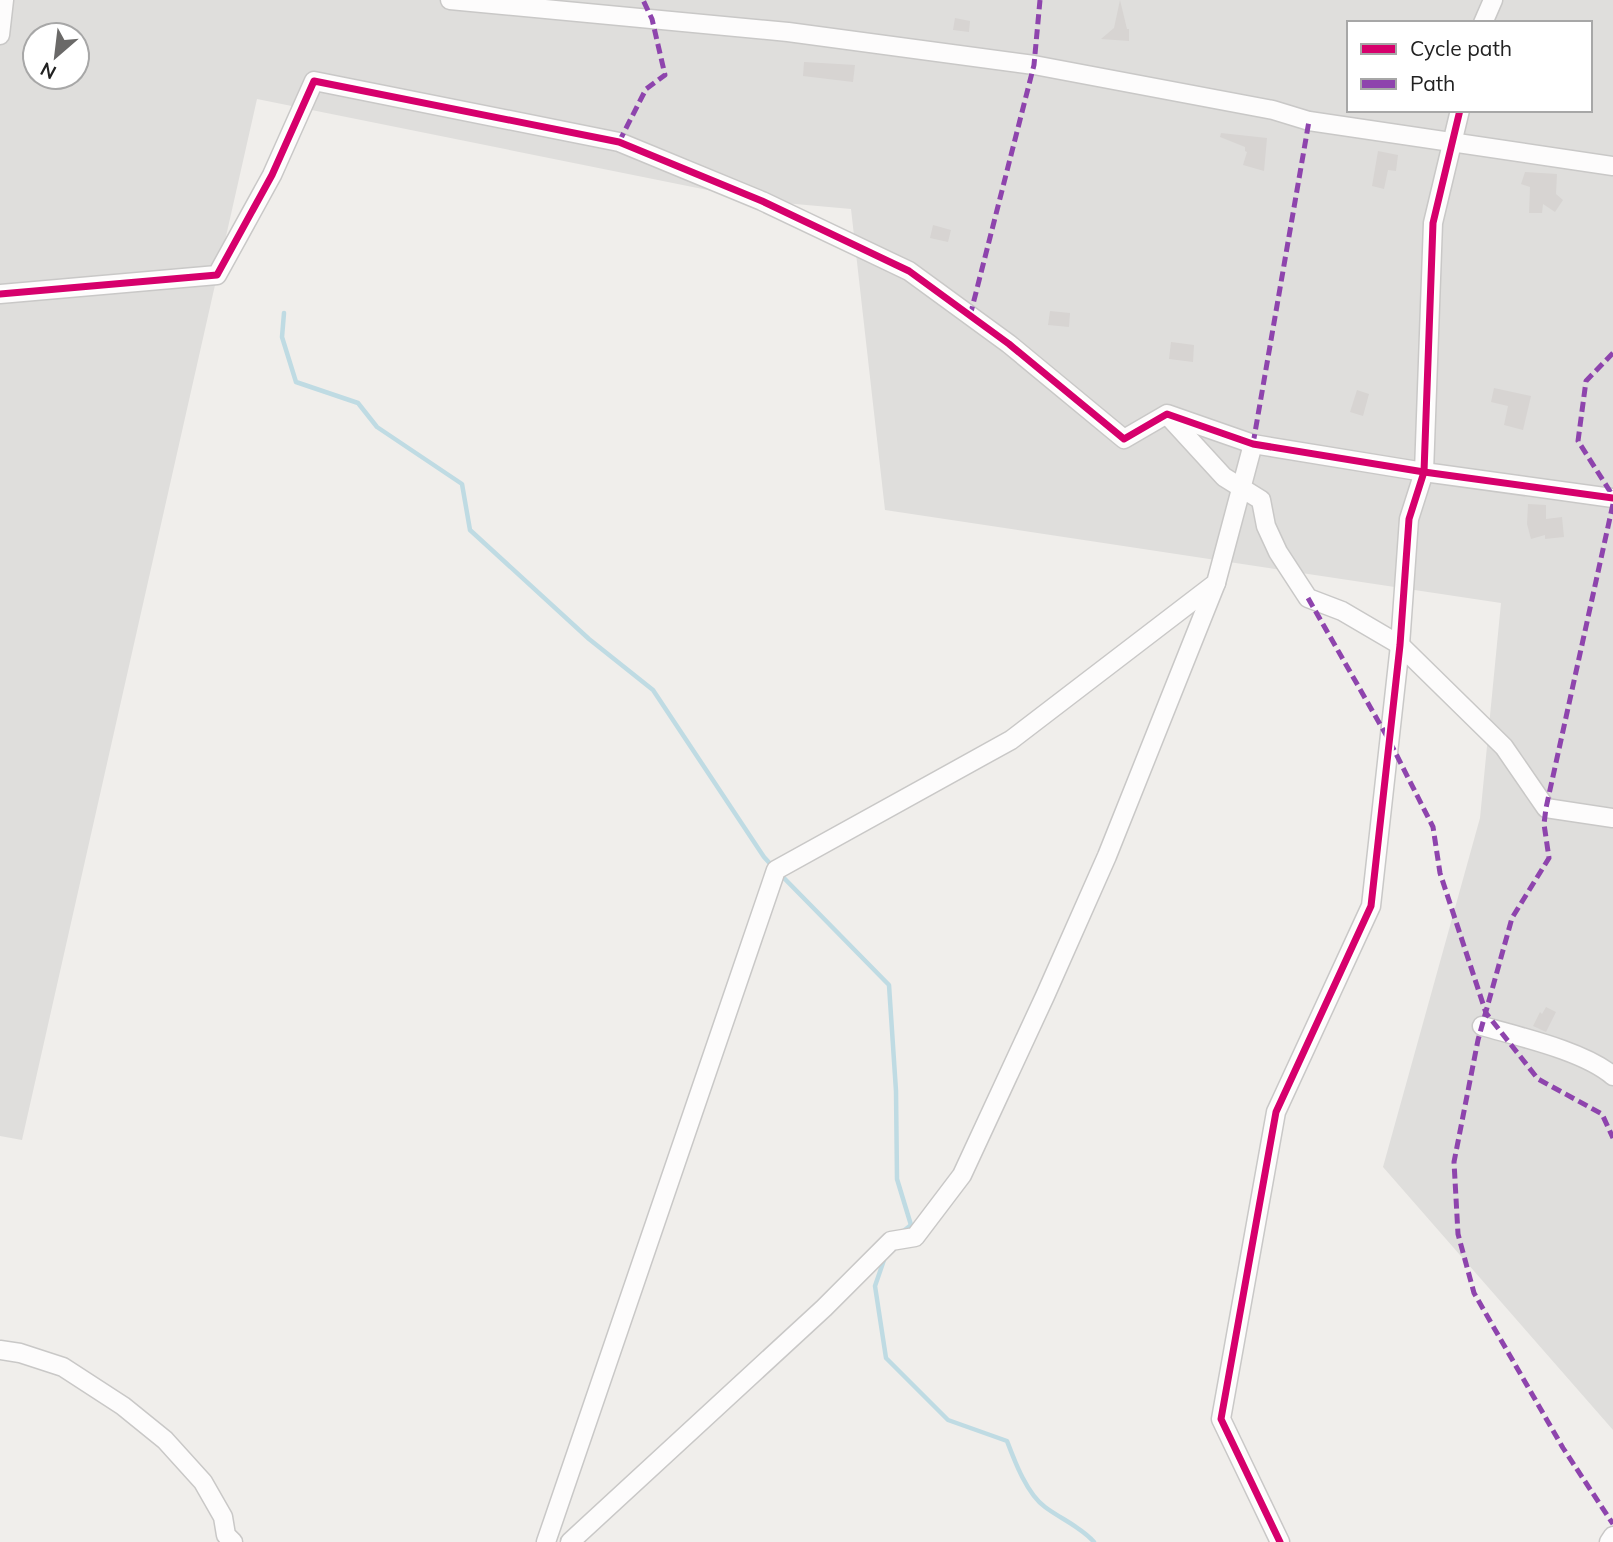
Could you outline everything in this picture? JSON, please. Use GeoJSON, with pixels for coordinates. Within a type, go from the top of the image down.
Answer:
{"type":"FeatureCollection","features":[{"type":"Feature","properties":{"kind":"street"},"geometry":{"type":"LineString","coordinates":[[0,35],[4,0]]}},
{"type":"Feature","properties":{"kind":"street"},"geometry":{"type":"LineString","coordinates":[[450,0],[788,32],[1034,65],[1273,110],[1309,121],[1613,166]]}},
{"type":"Feature","properties":{"kind":"street"},"geometry":{"type":"LineString","coordinates":[[1484,21],[1493,0]]}},
{"type":"Feature","properties":{"kind":"street"},"geometry":{"type":"LineString","coordinates":[[0,294],[217,275],[271,175],[314,81],[619,142],[762,201],[909,271],[1009,344],[1124,439],[1167,414],[1254,444],[1424,472],[1613,498]]}},
{"type":"Feature","properties":{"kind":"street"},"geometry":{"type":"LineString","coordinates":[[1280,1542],[1221,1419],[1276,1112],[1371,906],[1400,645],[1409,519],[1424,472],[1433,223],[1460,112]]}},
{"type":"Feature","properties":{"kind":"street"},"geometry":{"type":"LineString","coordinates":[[1167,414],[1224,477],[1261,500],[1266,526],[1278,552],[1308,598],[1342,611],[1400,645],[1504,747],[1546,808],[1613,818]]}},
{"type":"Feature","properties":{"kind":"street"},"geometry":{"type":"LineString","coordinates":[[570,1542],[824,1308],[891,1241],[915,1237],[962,1175],[1107,856],[1216,583],[1254,444]]}},
{"type":"Feature","properties":{"kind":"street"},"geometry":{"type":"LineString","coordinates":[[545,1542],[776,870],[1011,740],[1216,583]]}},
{"type":"Feature","properties":{"kind":"street"},"geometry":{"type":"LineString","coordinates":[[1482,1026],[1543,1043],[1602,1067],[1613,1076]]}},
{"type":"Feature","properties":{"kind":"street"},"geometry":{"type":"LineString","coordinates":[[0,1350],[20,1353],[63,1367],[123,1406],[165,1440],[203,1482],[223,1517],[226,1535],[233,1542]]}},
{"type":"Feature","properties":{"kind":"street"},"geometry":{"type":"LineString","coordinates":[[1609,1542],[1613,1536]]}},
{"type":"Feature","properties":{"kind":"shaded area"},"geometry":{"type":"Polygon","coordinates":[[[0,0],[1613,0],[1613,1430],[1383,1167],[1480,818],[1501,603],[885,510],[851,209],[762,201],[257,99],[22,1140],[0,1136],[0,0]]]}},
{"type":"Feature","properties":{"kind":"building"},"geometry":{"type":"Polygon","coordinates":[[[1120,0],[1129,29],[1129,41],[1101,39],[1114,28],[1120,0]]]}},
{"type":"Feature","properties":{"kind":"building"},"geometry":{"type":"Polygon","coordinates":[[[955,18],[970,21],[969,32],[953,30],[955,18]]]}},
{"type":"Feature","properties":{"kind":"building"},"geometry":{"type":"Polygon","coordinates":[[[804,62],[855,65],[853,82],[803,76],[804,62]]]}},
{"type":"Feature","properties":{"kind":"building"},"geometry":{"type":"Polygon","coordinates":[[[1221,133],[1267,138],[1264,171],[1243,165],[1247,152],[1245,147],[1220,137],[1221,133]]]}},
{"type":"Feature","properties":{"kind":"building"},"geometry":{"type":"Polygon","coordinates":[[[1378,151],[1398,155],[1396,171],[1388,170],[1384,189],[1372,186],[1378,151]]]}},
{"type":"Feature","properties":{"kind":"building"},"geometry":{"type":"Polygon","coordinates":[[[1525,172],[1557,174],[1556,194],[1563,200],[1555,212],[1543,204],[1542,213],[1529,213],[1530,187],[1521,184],[1525,172]]]}},
{"type":"Feature","properties":{"kind":"building"},"geometry":{"type":"Polygon","coordinates":[[[933,225],[951,230],[948,242],[930,238],[933,225]]]}},
{"type":"Feature","properties":{"kind":"building"},"geometry":{"type":"Polygon","coordinates":[[[1050,311],[1070,313],[1069,327],[1048,325],[1050,311]]]}},
{"type":"Feature","properties":{"kind":"building"},"geometry":{"type":"Polygon","coordinates":[[[1171,342],[1194,345],[1193,362],[1169,359],[1171,342]]]}},
{"type":"Feature","properties":{"kind":"building"},"geometry":{"type":"Polygon","coordinates":[[[1494,388],[1531,396],[1523,430],[1504,425],[1508,406],[1491,402],[1494,388]]]}},
{"type":"Feature","properties":{"kind":"building"},"geometry":{"type":"Polygon","coordinates":[[[1357,390],[1369,394],[1363,416],[1350,412],[1357,390]]]}},
{"type":"Feature","properties":{"kind":"building"},"geometry":{"type":"Polygon","coordinates":[[[1528,504],[1546,505],[1546,519],[1562,517],[1564,537],[1545,539],[1545,535],[1531,539],[1527,524],[1528,504]]]}},
{"type":"Feature","properties":{"kind":"building"},"geometry":{"type":"Polygon","coordinates":[[[1546,1007],[1556,1012],[1546,1032],[1533,1026],[1540,1012],[1542,1014],[1546,1007]]]}},
{"type":"Feature","properties":{"kind":"waterway"},"geometry":{"type":"LineString","coordinates":[[284,313],[282,337],[296,382],[358,403],[377,427],[462,484],[470,530],[589,639],[653,690],[774,868]]}},
{"type":"Feature","properties":{"kind":"waterway"},"geometry":{"type":"LineString","coordinates":[[780,874],[889,985],[896,1091],[897,1179],[911,1225],[901,1233]]}},
{"type":"Feature","properties":{"kind":"waterway"},"geometry":{"type":"LineString","coordinates":[[885,1257],[875,1286],[886,1358],[948,1420],[1007,1441],[1022,1477],[1039,1501],[1094,1542]]}},
{"type":"Feature","properties":{"kind":"marked path"},"geometry":{"type":"LineString","coordinates":[[619,142],[646,89],[665,75],[652,19],[643,0]]}},
{"type":"Feature","properties":{"kind":"marked path"},"geometry":{"type":"LineString","coordinates":[[970,316],[1034,65],[1040,0]]}},
{"type":"Feature","properties":{"kind":"marked path"},"geometry":{"type":"LineString","coordinates":[[1253,444],[1309,121]]}},
{"type":"Feature","properties":{"kind":"marked path"},"geometry":{"type":"LineString","coordinates":[[1613,353],[1586,381],[1578,441],[1613,496]]}},
{"type":"Feature","properties":{"kind":"marked path"},"geometry":{"type":"LineString","coordinates":[[1613,504],[1546,808],[1544,824],[1549,858],[1512,918],[1478,1040],[1454,1162],[1458,1234],[1474,1293],[1563,1448],[1613,1524]]}},
{"type":"Feature","properties":{"kind":"marked path"},"geometry":{"type":"LineString","coordinates":[[1308,598],[1389,740],[1433,827],[1440,873],[1486,1013],[1538,1079],[1602,1114],[1613,1138]]}},
{"type":"Feature","properties":{"kind":"cycle path"},"geometry":{"type":"LineString","coordinates":[[0,294],[217,275],[272,175],[314,81],[619,142],[762,201],[909,271],[1009,344],[1124,439],[1167,414],[1253,444],[1424,472],[1613,498]]}},
{"type":"Feature","properties":{"kind":"cycle path"},"geometry":{"type":"LineString","coordinates":[[1280,1542],[1221,1419],[1276,1112],[1371,906],[1400,645],[1409,519],[1424,472],[1433,223],[1460,112]]}}]}
